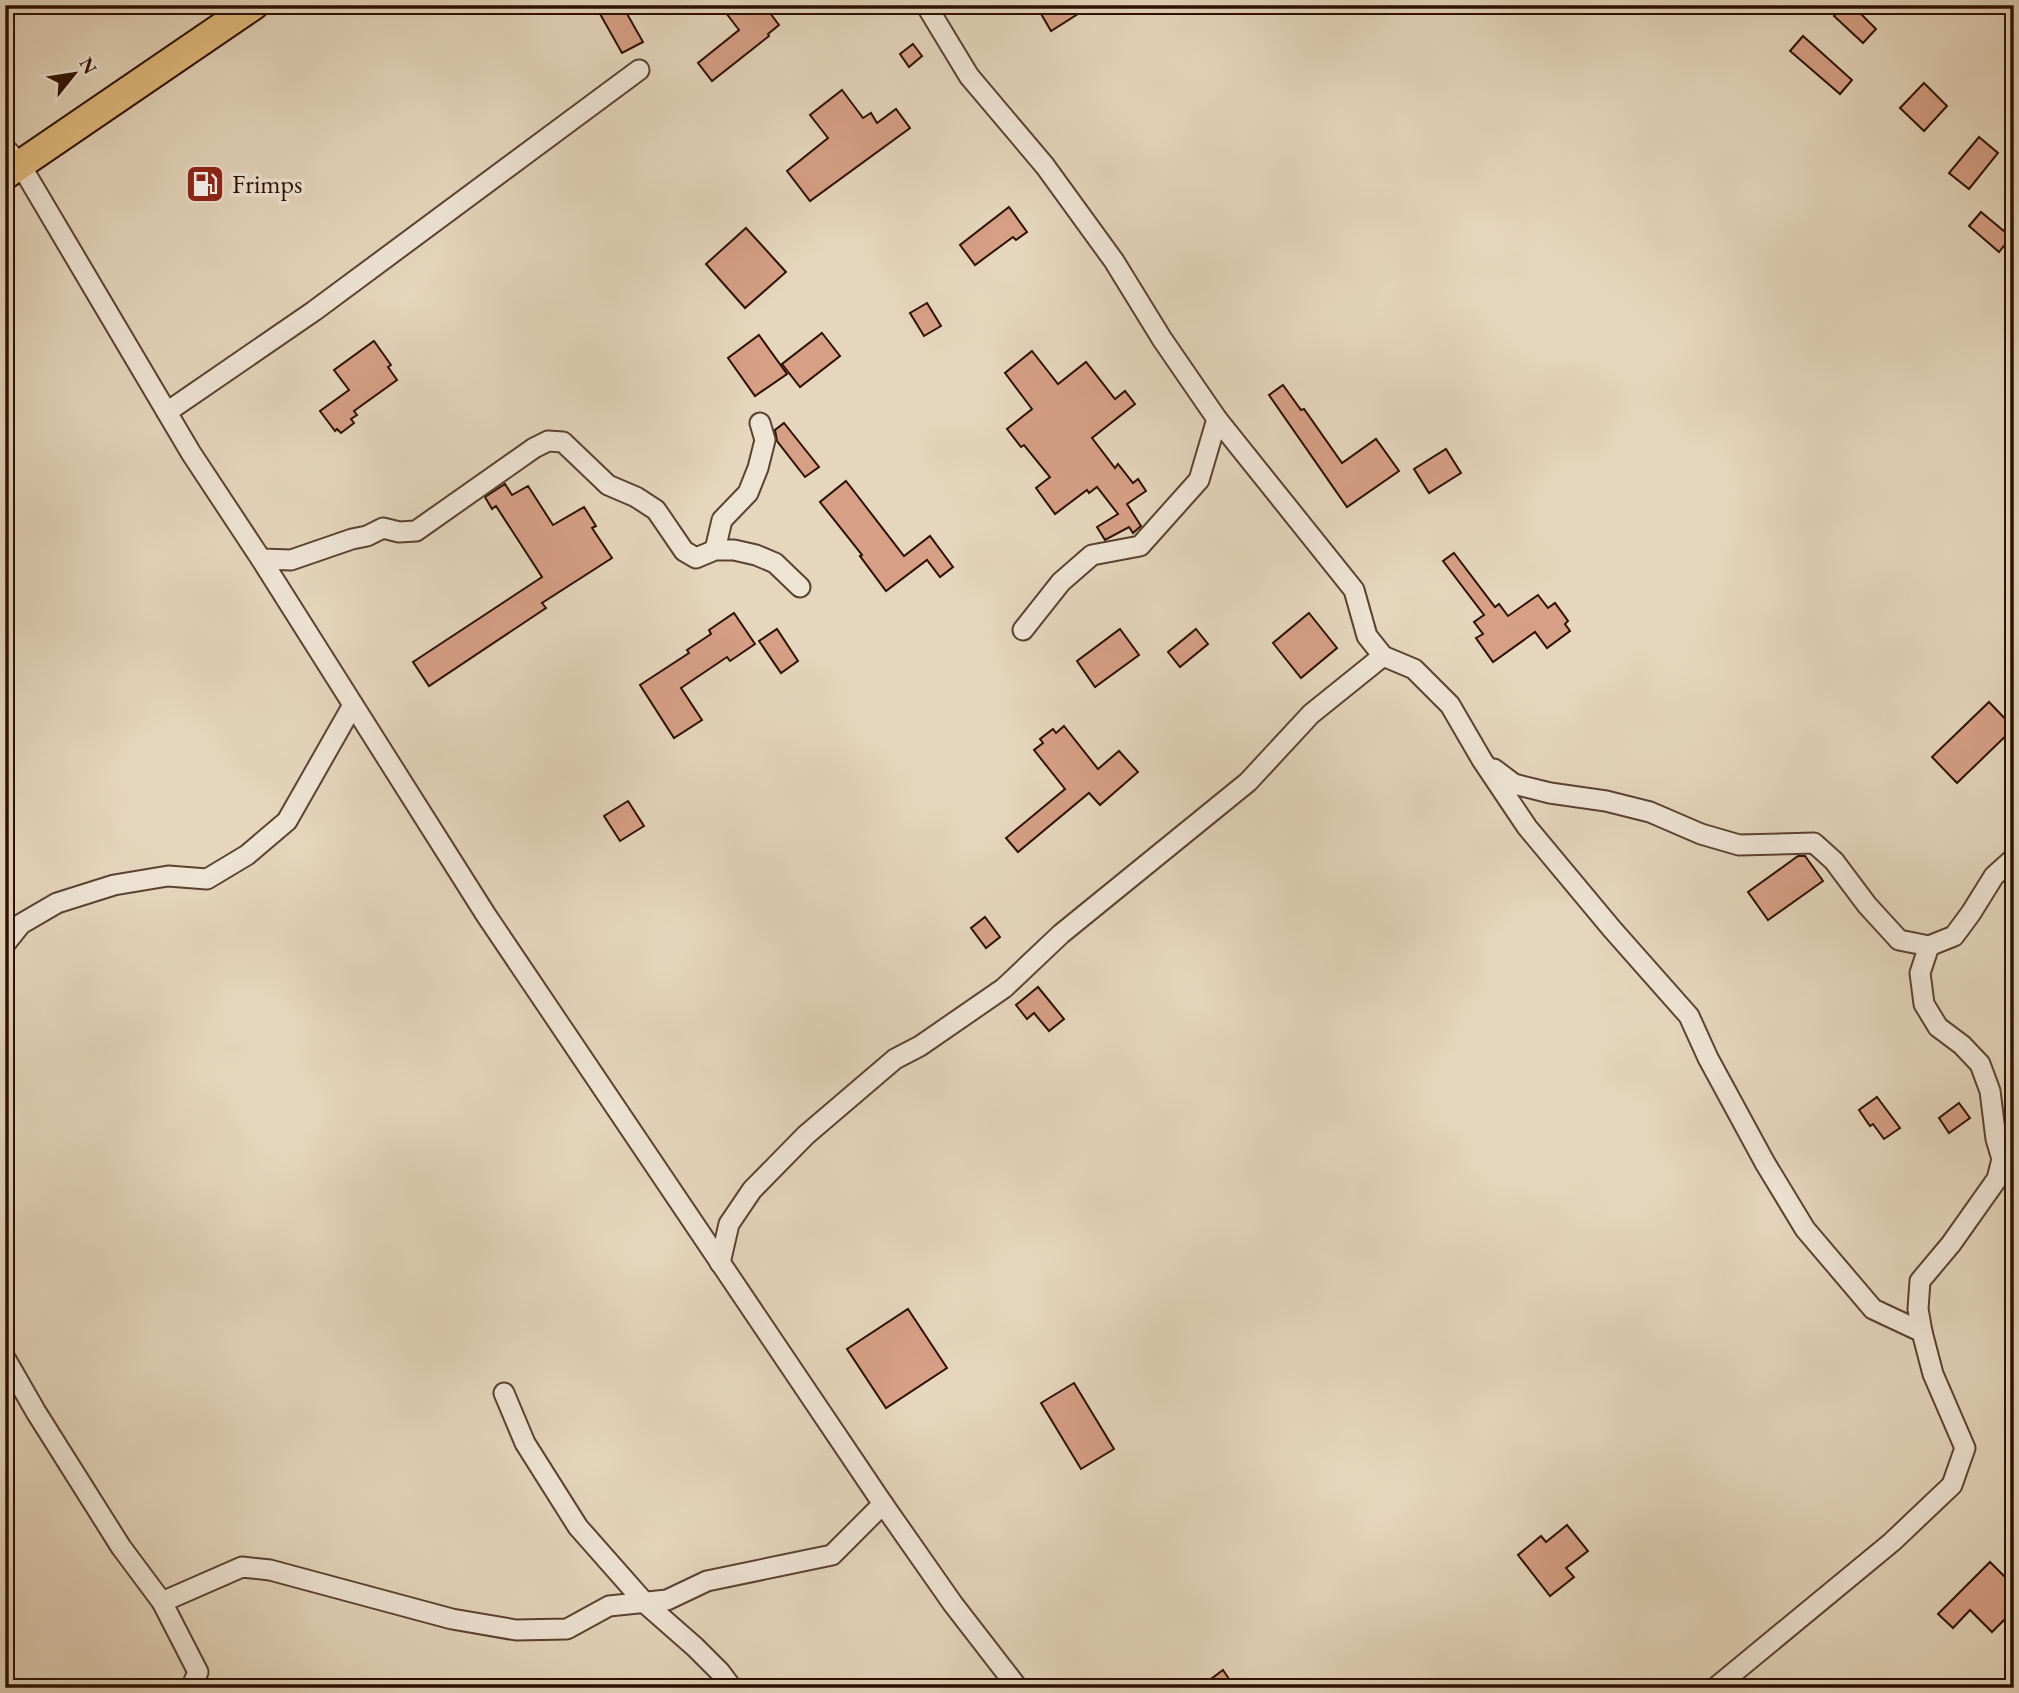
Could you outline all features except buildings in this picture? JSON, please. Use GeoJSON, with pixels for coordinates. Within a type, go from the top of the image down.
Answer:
{"type":"FeatureCollection","features":[{"type":"Feature","properties":{"kind":"highway"},"geometry":{"type":"LineString","coordinates":[[10,162],[254,5]]}},
{"type":"Feature","properties":{"kind":"street"},"geometry":{"type":"LineString","coordinates":[[926,5],[969,76],[1045,166],[1114,261],[1162,339],[1217,419],[1354,590],[1367,636],[1383,656],[1414,669],[1450,705],[1482,760],[1527,827],[1689,1016],[1765,1163],[1805,1229],[1873,1309],[1922,1332]]}},
{"type":"Feature","properties":{"kind":"street"},"geometry":{"type":"LineString","coordinates":[[167,412],[314,311],[639,70]]}},
{"type":"Feature","properties":{"kind":"street"},"geometry":{"type":"LineString","coordinates":[[10,162],[191,453],[486,915],[883,1504],[953,1604],[1018,1688]]}},
{"type":"Feature","properties":{"kind":"street"},"geometry":{"type":"LineString","coordinates":[[1023,630],[1061,582],[1092,555],[1140,545],[1199,480],[1217,419]]}},
{"type":"Feature","properties":{"kind":"street"},"geometry":{"type":"LineString","coordinates":[[715,550],[722,520],[748,493],[758,468],[765,440],[760,423]]}},
{"type":"Feature","properties":{"kind":"street"},"geometry":{"type":"LineString","coordinates":[[261,559],[291,560],[367,536],[383,527],[399,532],[416,531],[534,448],[548,441],[563,442],[608,485],[636,497],[656,510],[684,551],[696,558],[715,550],[734,550],[756,555],[775,563],[800,587]]}},
{"type":"Feature","properties":{"kind":"street"},"geometry":{"type":"LineString","coordinates":[[720,1263],[729,1224],[752,1190],[806,1135],[895,1059],[920,1046],[1004,988],[1061,934],[1248,782],[1311,713],[1383,656]]}},
{"type":"Feature","properties":{"kind":"street"},"geometry":{"type":"LineString","coordinates":[[5,944],[21,924],[57,902],[114,885],[168,876],[207,879],[247,855],[287,821],[353,705]]}},
{"type":"Feature","properties":{"kind":"street"},"geometry":{"type":"LineString","coordinates":[[1482,760],[1514,784],[1550,793],[1605,801],[1650,813],[1701,834],[1739,845],[1814,843],[1835,861],[1867,905],[1899,940],[1928,946],[1954,936],[1994,876],[2014,858]]}},
{"type":"Feature","properties":{"kind":"street"},"geometry":{"type":"LineString","coordinates":[[1715,1688],[1892,1542],[1952,1485],[1965,1448],[1933,1374],[1918,1309],[1920,1281],[1951,1244],[1997,1179],[2002,1159],[1996,1139],[1990,1091],[1980,1064],[1962,1045],[1938,1027],[1924,1004],[1920,973],[1928,946]]}},
{"type":"Feature","properties":{"kind":"street"},"geometry":{"type":"LineString","coordinates":[[5,1358],[121,1547],[162,1602],[198,1672],[191,1688]]}},
{"type":"Feature","properties":{"kind":"street"},"geometry":{"type":"LineString","coordinates":[[504,1392],[525,1443],[578,1527],[646,1604],[695,1647],[732,1688]]}},
{"type":"Feature","properties":{"kind":"street"},"geometry":{"type":"LineString","coordinates":[[162,1602],[242,1567],[270,1570],[452,1619],[516,1630],[568,1629],[609,1606],[667,1600],[707,1581],[832,1555],[883,1504]]}},
{"type":"Feature","properties":{"kind":"place","name":"Frimps"},"geometry":{"type":"Point","coordinates":[205,184]}}]}
